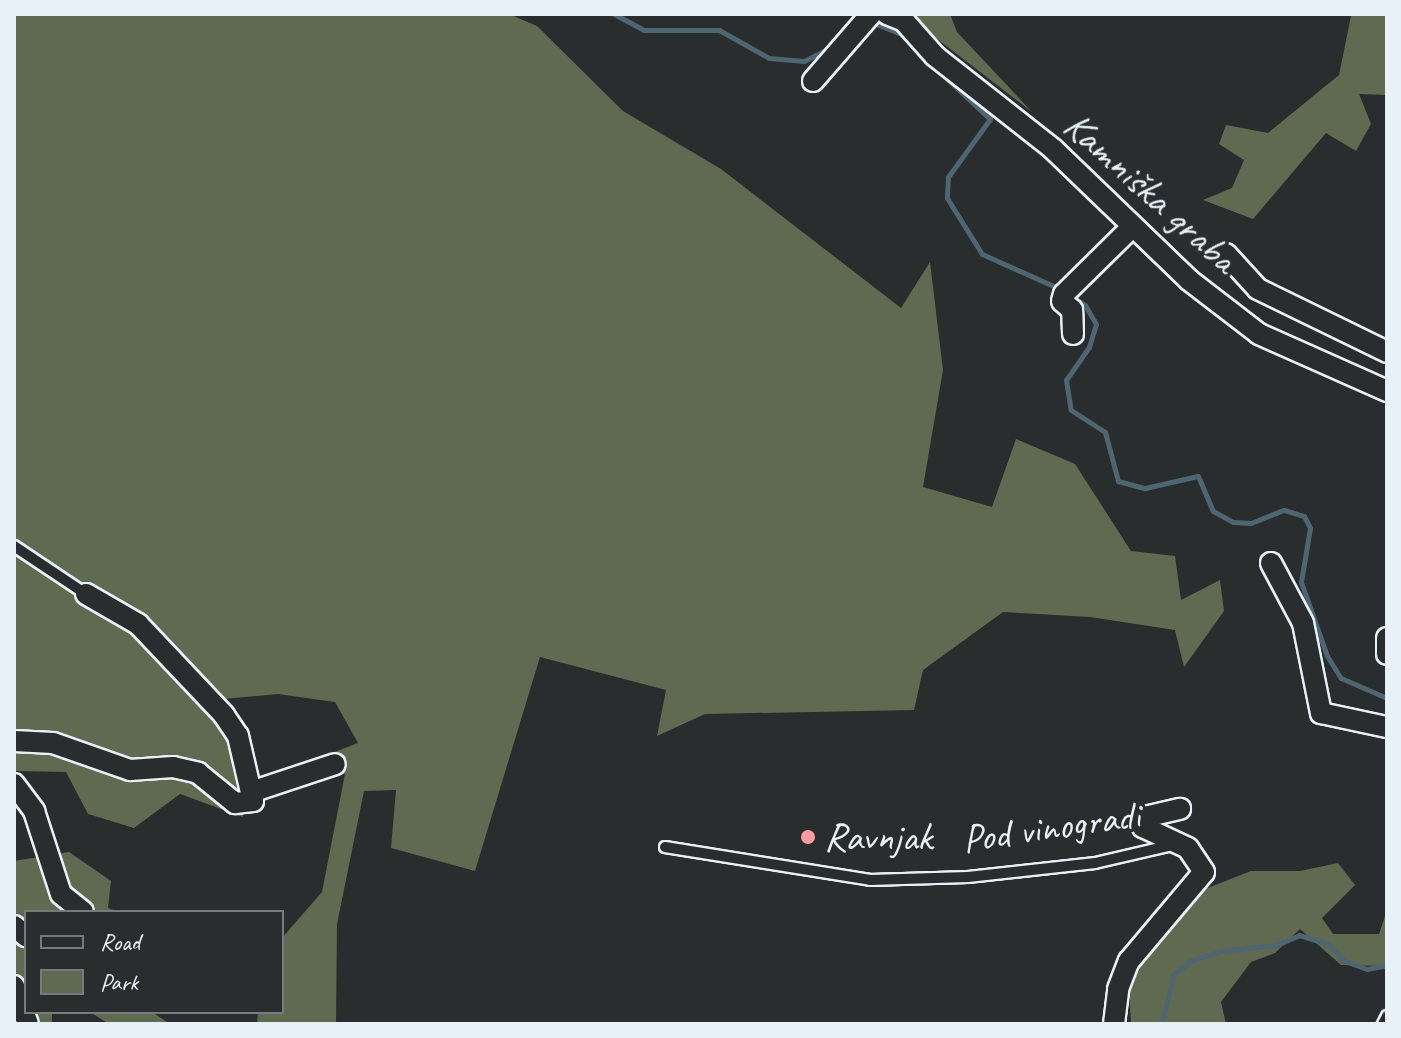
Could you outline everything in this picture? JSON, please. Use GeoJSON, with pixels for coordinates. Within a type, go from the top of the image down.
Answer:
{"type":"FeatureCollection","features":[{"type":"Feature","properties":{"kind":"street"},"geometry":{"type":"LineString","coordinates":[[813,81],[872,18]]}},
{"type":"Feature","properties":{"kind":"street","name":"Kamniška graba"},"geometry":{"type":"LineString","coordinates":[[872,18],[904,21],[935,56],[1053,149],[1132,227],[1259,334],[1387,391]]}},
{"type":"Feature","properties":{"kind":"street"},"geometry":{"type":"LineString","coordinates":[[1073,334],[1072,310],[1062,301],[1068,290],[1132,227]]}},
{"type":"Feature","properties":{"kind":"street"},"geometry":{"type":"LineString","coordinates":[[1226,254],[1258,289],[1387,352]]}},
{"type":"Feature","properties":{"kind":"street"},"geometry":{"type":"LineString","coordinates":[[1271,563],[1303,623],[1321,713],[1387,727]]}},
{"type":"Feature","properties":{"kind":"street"},"geometry":{"type":"LineString","coordinates":[[14,741],[77,749],[130,770],[173,767],[198,773],[235,803],[253,801],[254,791],[243,771],[238,736],[224,715],[138,624],[86,594]]}},
{"type":"Feature","properties":{"kind":"street"},"geometry":{"type":"LineString","coordinates":[[1387,638],[1387,654]]}},
{"type":"Feature","properties":{"kind":"street"},"geometry":{"type":"LineString","coordinates":[[254,791],[335,764]]}},
{"type":"Feature","properties":{"kind":"street"},"geometry":{"type":"LineString","coordinates":[[14,784],[34,811],[61,894],[81,910]]}},
{"type":"Feature","properties":{"kind":"street"},"geometry":{"type":"LineString","coordinates":[[1177,844],[1143,827],[1141,821],[1180,809]]}},
{"type":"Feature","properties":{"kind":"street","name":"Pod vinogradi"},"geometry":{"type":"LineString","coordinates":[[1114,1024],[1118,989],[1129,961],[1204,872],[1196,855],[1177,844]]}},
{"type":"Feature","properties":{"kind":"street"},"geometry":{"type":"LineString","coordinates":[[14,986],[24,1013]]}},
{"type":"Feature","properties":{"kind":"lane"},"geometry":{"type":"LineString","coordinates":[[14,546],[86,594]]}},
{"type":"Feature","properties":{"kind":"lane","name":"Pod vinogradi"},"geometry":{"type":"LineString","coordinates":[[665,847],[870,880],[968,877],[1095,863],[1177,844]]}},
{"type":"Feature","properties":{"kind":"lane"},"geometry":{"type":"LineString","coordinates":[[1383,1024],[1387,1016]]}},
{"type":"Feature","properties":{"kind":"green space"},"geometry":{"type":"Polygon","coordinates":[[[14,14],[509,14],[537,26],[623,111],[721,169],[901,308],[930,262],[943,370],[923,487],[992,507],[1016,439],[1075,464],[1131,551],[1175,556],[1181,600],[1220,580],[1224,611],[1184,667],[1175,630],[1090,617],[1003,612],[923,670],[914,710],[705,714],[657,736],[666,690],[540,657],[475,871],[391,848],[396,790],[364,791],[337,924],[336,1024],[257,1024],[258,1014],[284,1014],[284,936],[322,892],[345,774],[301,765],[358,743],[335,702],[278,694],[202,701],[227,738],[243,817],[180,794],[134,828],[88,814],[66,772],[14,771],[14,14]]]}},
{"type":"Feature","properties":{"kind":"green space"},"geometry":{"type":"Polygon","coordinates":[[[905,14],[950,14],[957,32],[1032,112],[905,14]]]}},
{"type":"Feature","properties":{"kind":"green space"},"geometry":{"type":"Polygon","coordinates":[[[1347,14],[1387,14],[1387,95],[1359,94],[1371,124],[1356,151],[1326,133],[1253,219],[1203,200],[1232,188],[1244,160],[1219,144],[1226,125],[1268,133],[1339,75],[1351,16],[1347,14]]]}},
{"type":"Feature","properties":{"kind":"green space"},"geometry":{"type":"Polygon","coordinates":[[[69,852],[111,881],[108,908],[114,910],[24,910],[24,1014],[52,1014],[52,1024],[14,1024],[14,861],[69,852]]]}},
{"type":"Feature","properties":{"kind":"green space"},"geometry":{"type":"Polygon","coordinates":[[[1338,863],[1355,885],[1322,918],[1333,934],[1379,934],[1387,910],[1387,966],[1341,965],[1300,929],[1275,953],[1251,962],[1221,1002],[1226,1024],[1131,1024],[1129,989],[1155,939],[1200,891],[1251,871],[1300,871],[1338,863]]]}},
{"type":"Feature","properties":{"kind":"green space"},"geometry":{"type":"Polygon","coordinates":[[[93,1014],[155,1014],[170,1024],[109,1024],[93,1014]]]}},
{"type":"Feature","properties":{"kind":"waterway"},"geometry":{"type":"LineString","coordinates":[[614,14],[644,30],[719,30],[769,58],[804,61],[829,48]]}},
{"type":"Feature","properties":{"kind":"waterway"},"geometry":{"type":"LineString","coordinates":[[874,23],[904,35]]}},
{"type":"Feature","properties":{"kind":"waterway"},"geometry":{"type":"LineString","coordinates":[[942,74],[990,119],[948,177],[947,198],[982,254],[1062,290]]}},
{"type":"Feature","properties":{"kind":"waterway"},"geometry":{"type":"LineString","coordinates":[[1070,295],[1085,305],[1096,324],[1089,347],[1066,380],[1071,410],[1105,432],[1118,481],[1145,488],[1198,476],[1213,511],[1233,522],[1251,523],[1284,510],[1304,516],[1310,528],[1301,582],[1327,656],[1341,678],[1387,698]]}},
{"type":"Feature","properties":{"kind":"waterway"},"geometry":{"type":"LineString","coordinates":[[1162,1024],[1173,975],[1190,961],[1221,951],[1277,945],[1299,935],[1328,944],[1345,961],[1367,969],[1387,965]]}},
{"type":"Feature","properties":{"kind":"place","name":"Ravnjak"},"geometry":{"type":"Point","coordinates":[808,837]}}]}
